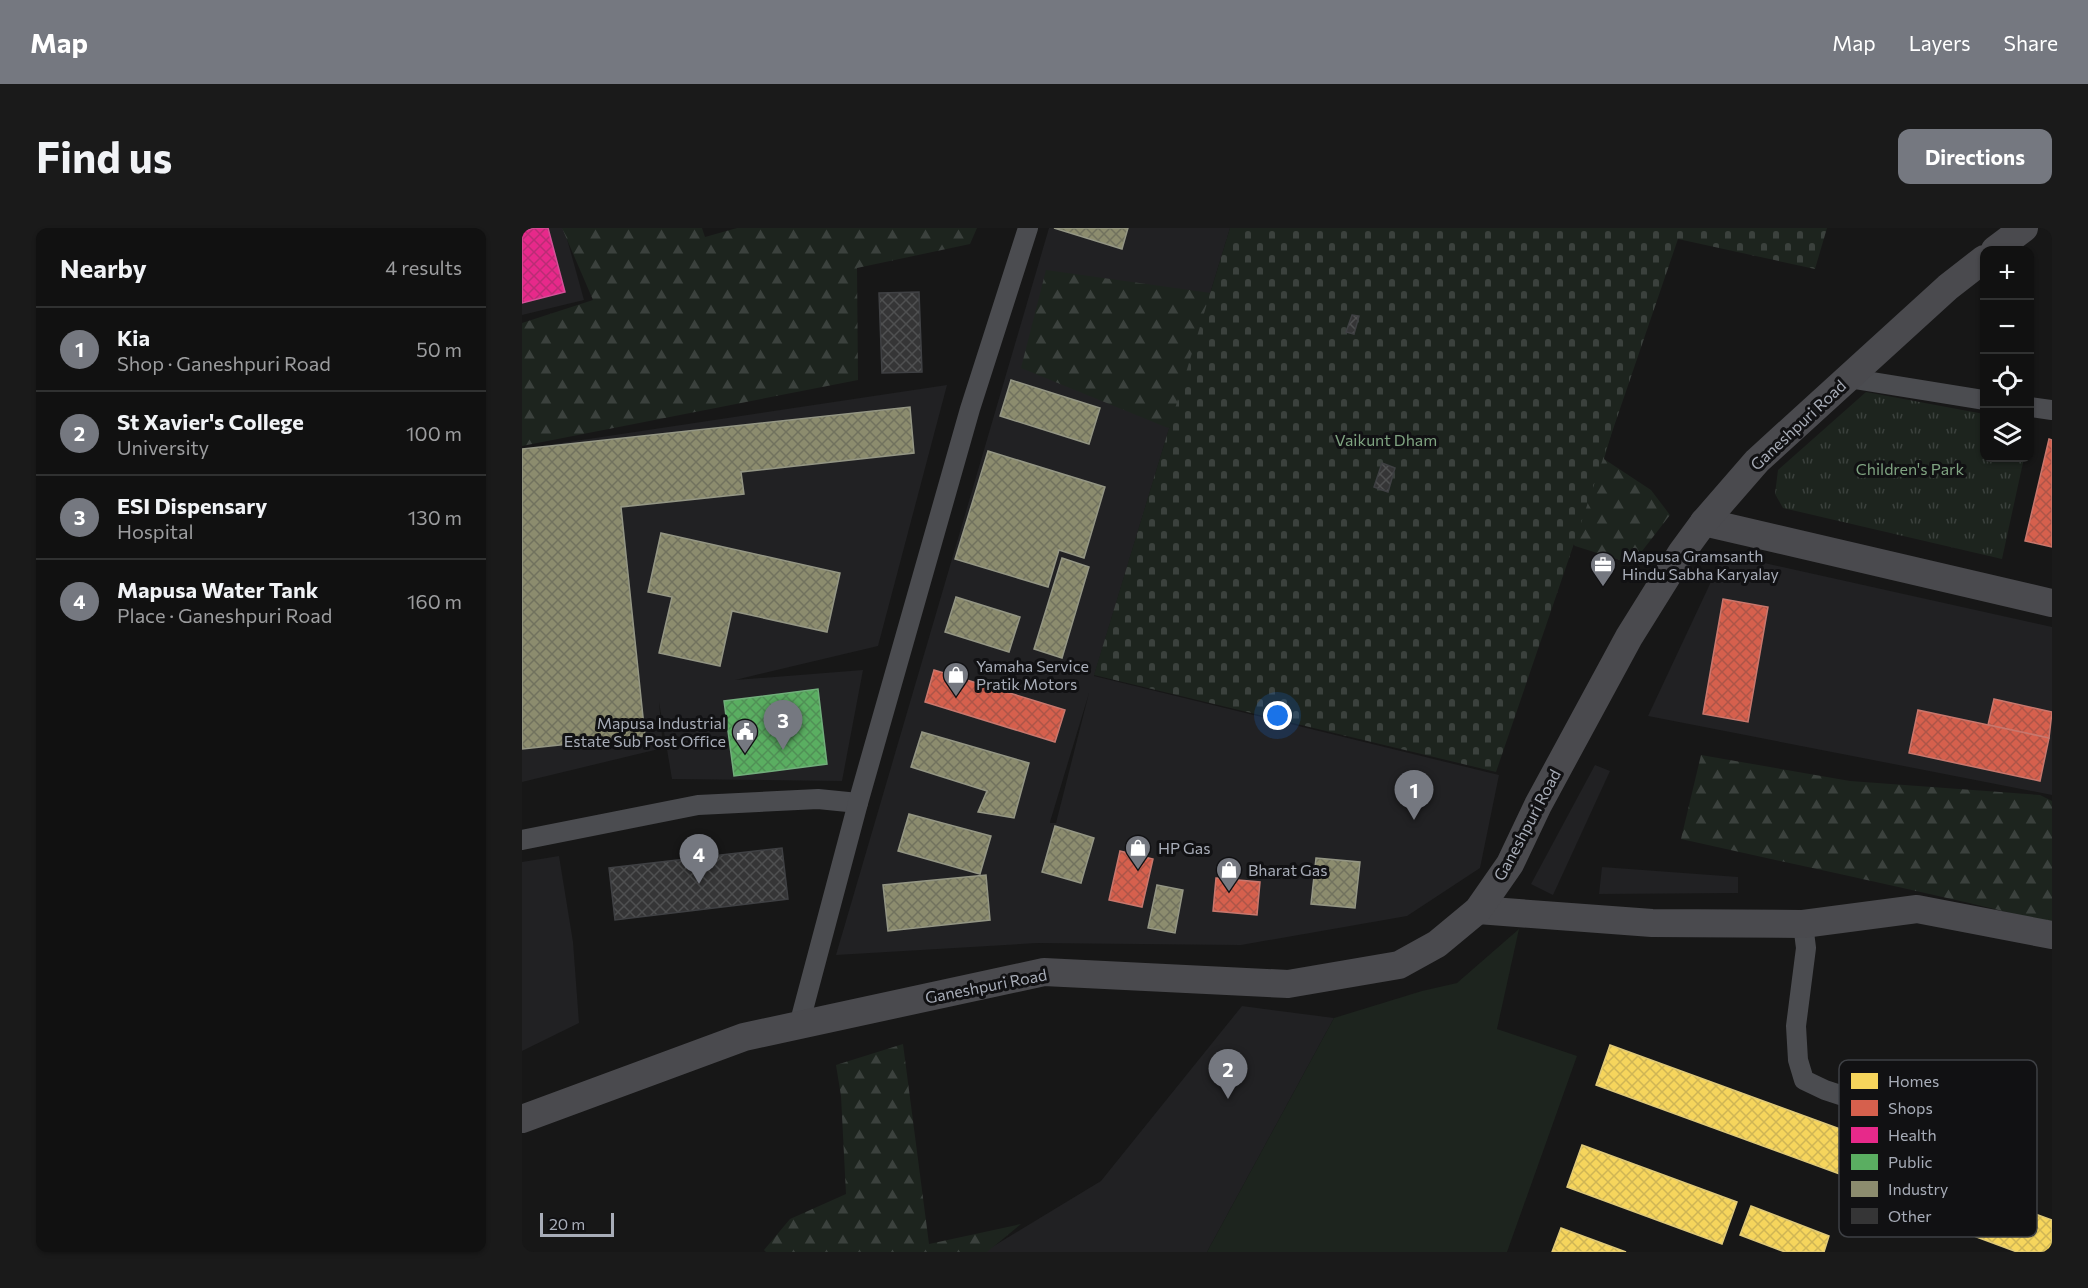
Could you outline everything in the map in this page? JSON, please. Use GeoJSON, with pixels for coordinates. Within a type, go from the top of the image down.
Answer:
{"type":"FeatureCollection","features":[{"type":"Feature","properties":{"kind":"street"},"geometry":{"type":"LineString","coordinates":[[799,1025],[858,803],[970,410],[1028,228]]}},
{"type":"Feature","properties":{"kind":"street"},"geometry":{"type":"LineString","coordinates":[[2000,246],[2024,228]]}},
{"type":"Feature","properties":{"kind":"street","name":"Ganeshpuri Road"},"geometry":{"type":"LineString","coordinates":[[522,1119],[744,1037],[1044,972],[1288,984],[1399,965],[1437,944],[1478,910],[1510,864],[1538,805],[1629,637],[1682,552],[1704,522],[1757,461],[1948,287],[1980,262]]}},
{"type":"Feature","properties":{"kind":"street"},"geometry":{"type":"LineString","coordinates":[[1848,378],[1980,399]]}},
{"type":"Feature","properties":{"kind":"street"},"geometry":{"type":"LineString","coordinates":[[2034,408],[2052,410]]}},
{"type":"Feature","properties":{"kind":"street"},"geometry":{"type":"LineString","coordinates":[[1704,522],[2052,603]]}},
{"type":"Feature","properties":{"kind":"street"},"geometry":{"type":"LineString","coordinates":[[522,840],[698,805],[819,799],[858,803]]}},
{"type":"Feature","properties":{"kind":"street"},"geometry":{"type":"LineString","coordinates":[[1478,910],[1652,923],[1803,924],[1917,909],[2052,935]]}},
{"type":"Feature","properties":{"kind":"street"},"geometry":{"type":"LineString","coordinates":[[1803,924],[1806,948],[1796,1026],[1798,1060],[1804,1080],[1839,1095]]}},
{"type":"Feature","properties":{"kind":"shaded area"},"geometry":{"type":"Polygon","coordinates":[[[522,228],[564,228],[584,300],[522,315],[522,228]]]}},
{"type":"Feature","properties":{"kind":"shaded area"},"geometry":{"type":"Polygon","coordinates":[[[1049,228],[1230,228],[1094,676],[1499,775],[1480,868],[1407,916],[1241,945],[1037,943],[836,955],[1049,228]],[[1089,693],[1050,822],[1056,823],[1089,693]]]}},
{"type":"Feature","properties":{"kind":"shaded area"},"geometry":{"type":"Polygon","coordinates":[[[947,385],[878,646],[735,680],[863,670],[842,781],[672,779],[659,702],[663,748],[522,782],[522,449],[947,385]]]}},
{"type":"Feature","properties":{"kind":"shaded area"},"geometry":{"type":"Polygon","coordinates":[[[1724,554],[2052,627],[2052,795],[1648,716],[1724,554]]]}},
{"type":"Feature","properties":{"kind":"shaded area"},"geometry":{"type":"Polygon","coordinates":[[[1595,765],[1610,771],[1553,895],[1531,884],[1595,765]]]}},
{"type":"Feature","properties":{"kind":"shaded area"},"geometry":{"type":"Polygon","coordinates":[[[559,856],[573,942],[579,1023],[522,1051],[522,862],[559,856]]]}},
{"type":"Feature","properties":{"kind":"shaded area"},"geometry":{"type":"Polygon","coordinates":[[[1602,867],[1738,877],[1738,893],[1599,894],[1602,867]]]}},
{"type":"Feature","properties":{"kind":"shaded area"},"geometry":{"type":"Polygon","coordinates":[[[1242,1006],[1334,1018],[1207,1252],[984,1252],[1101,1181],[1242,1006]]]}},
{"type":"Feature","properties":{"kind":"green space"},"geometry":{"type":"Polygon","coordinates":[[[562,228],[702,228],[705,237],[737,228],[977,228],[970,244],[857,268],[858,380],[522,446],[522,323],[593,300],[562,228]]]}},
{"type":"Feature","properties":{"kind":"green space","name":"Vaikunt Dham"},"geometry":{"type":"Polygon","coordinates":[[[1230,228],[1827,228],[1815,269],[1678,239],[1496,772],[1094,675],[1230,228]]]}},
{"type":"Feature","properties":{"kind":"green space"},"geometry":{"type":"Polygon","coordinates":[[[1671,228],[1604,459],[1651,490],[1670,515],[1632,564],[1575,546],[1558,526],[1202,407],[1168,428],[1021,368],[1046,270],[1211,293],[1671,228]]]}},
{"type":"Feature","properties":{"kind":"green space","name":"Children's Park"},"geometry":{"type":"Polygon","coordinates":[[[1866,392],[1980,413],[1980,462],[2023,462],[2002,559],[1783,508],[1775,494],[1778,470],[1866,392]]]}},
{"type":"Feature","properties":{"kind":"green space"},"geometry":{"type":"Polygon","coordinates":[[[1701,755],[1850,781],[2040,795],[2052,801],[2052,923],[1681,839],[1701,755]]]}},
{"type":"Feature","properties":{"kind":"green space"},"geometry":{"type":"Polygon","coordinates":[[[1519,929],[1497,1029],[1577,1056],[1507,1252],[1207,1252],[1334,1018],[1422,991],[1457,983],[1519,929]]]}},
{"type":"Feature","properties":{"kind":"green space"},"geometry":{"type":"Polygon","coordinates":[[[903,1044],[929,1244],[1021,1224],[987,1252],[766,1252],[764,1250],[790,1219],[846,1194],[841,1096],[836,1065],[903,1044]]]}},
{"type":"Feature","properties":{"kind":"building: Homes"},"geometry":{"type":"Polygon","coordinates":[[[1610,1045],[1839,1129],[1839,1174],[1596,1085],[1610,1045]]]}},
{"type":"Feature","properties":{"kind":"building: Homes"},"geometry":{"type":"Polygon","coordinates":[[[1582,1145],[1737,1202],[1722,1244],[1567,1187],[1582,1145]]]}},
{"type":"Feature","properties":{"kind":"building: Homes"},"geometry":{"type":"Polygon","coordinates":[[[1751,1206],[1829,1236],[1824,1252],[1785,1252],[1740,1235],[1751,1206]]]}},
{"type":"Feature","properties":{"kind":"building: Homes"},"geometry":{"type":"Polygon","coordinates":[[[2037,1215],[2052,1220],[2052,1252],[2017,1252],[1977,1237],[2037,1237],[2037,1215]]]}},
{"type":"Feature","properties":{"kind":"building: Homes"},"geometry":{"type":"Polygon","coordinates":[[[1561,1228],[1626,1252],[1552,1252],[1561,1228]]]}},
{"type":"Feature","properties":{"kind":"building: Shops"},"geometry":{"type":"Polygon","coordinates":[[[2049,439],[2052,440],[2052,547],[2025,541],[2049,439]]]}},
{"type":"Feature","properties":{"kind":"building: Shops"},"geometry":{"type":"Polygon","coordinates":[[[1723,599],[1768,607],[1748,722],[1703,714],[1723,599]]]}},
{"type":"Feature","properties":{"kind":"building: Shops"},"geometry":{"type":"Polygon","coordinates":[[[934,670],[1065,710],[1055,742],[925,702],[934,670]]]}},
{"type":"Feature","properties":{"kind":"building: Shops"},"geometry":{"type":"Polygon","coordinates":[[[1994,699],[2052,712],[2049,738],[1988,725],[1994,699]]]}},
{"type":"Feature","properties":{"kind":"building: Shops"},"geometry":{"type":"Polygon","coordinates":[[[1918,710],[2049,738],[2040,781],[1909,753],[1918,710]]]}},
{"type":"Feature","properties":{"kind":"building: Shops"},"geometry":{"type":"Polygon","coordinates":[[[1120,851],[1153,859],[1142,907],[1109,900],[1120,851]]]}},
{"type":"Feature","properties":{"kind":"building: Shops"},"geometry":{"type":"Polygon","coordinates":[[[1216,878],[1260,882],[1257,915],[1213,911],[1216,878]]]}},
{"type":"Feature","properties":{"kind":"building: Health"},"geometry":{"type":"Polygon","coordinates":[[[548,228],[565,292],[522,303],[522,231],[548,228]]]}},
{"type":"Feature","properties":{"kind":"building: Public"},"geometry":{"type":"Polygon","coordinates":[[[818,689],[827,764],[734,776],[724,701],[818,689]]]}},
{"type":"Feature","properties":{"kind":"building: Industry"},"geometry":{"type":"Polygon","coordinates":[[[1054,228],[1128,228],[1122,249],[1054,228]]]}},
{"type":"Feature","properties":{"kind":"building: Industry"},"geometry":{"type":"Polygon","coordinates":[[[1011,380],[1100,408],[1089,444],[1000,416],[1011,380]]]}},
{"type":"Feature","properties":{"kind":"building: Industry"},"geometry":{"type":"Polygon","coordinates":[[[910,407],[914,453],[741,472],[744,494],[621,507],[645,736],[522,749],[522,449],[910,407]]]}},
{"type":"Feature","properties":{"kind":"building: Industry"},"geometry":{"type":"Polygon","coordinates":[[[988,451],[1105,487],[1084,558],[1059,550],[1048,587],[955,559],[988,451]]]}},
{"type":"Feature","properties":{"kind":"building: Industry"},"geometry":{"type":"Polygon","coordinates":[[[661,533],[840,573],[827,632],[732,611],[720,666],[659,653],[672,597],[648,592],[661,533]]]}},
{"type":"Feature","properties":{"kind":"building: Industry"},"geometry":{"type":"Polygon","coordinates":[[[1062,558],[1089,567],[1062,658],[1034,649],[1062,558]]]}},
{"type":"Feature","properties":{"kind":"building: Industry"},"geometry":{"type":"Polygon","coordinates":[[[956,597],[1020,617],[1009,652],[945,632],[956,597]]]}},
{"type":"Feature","properties":{"kind":"building: Industry"},"geometry":{"type":"Polygon","coordinates":[[[922,732],[1029,763],[1014,818],[978,812],[987,791],[911,767],[922,732]]]}},
{"type":"Feature","properties":{"kind":"building: Industry"},"geometry":{"type":"Polygon","coordinates":[[[909,814],[991,836],[980,874],[898,851],[909,814]]]}},
{"type":"Feature","properties":{"kind":"building: Industry"},"geometry":{"type":"Polygon","coordinates":[[[1055,826],[1094,838],[1081,883],[1042,872],[1055,826]]]}},
{"type":"Feature","properties":{"kind":"building: Industry"},"geometry":{"type":"Polygon","coordinates":[[[1316,858],[1360,862],[1355,908],[1311,904],[1316,858]]]}},
{"type":"Feature","properties":{"kind":"building: Industry"},"geometry":{"type":"Polygon","coordinates":[[[986,875],[990,920],[888,931],[883,885],[986,875]]]}},
{"type":"Feature","properties":{"kind":"building: Industry"},"geometry":{"type":"Polygon","coordinates":[[[1157,885],[1183,890],[1175,933],[1148,928],[1157,885]]]}},
{"type":"Feature","properties":{"kind":"building: Other"},"geometry":{"type":"Polygon","coordinates":[[[919,292],[922,372],[882,373],[879,293],[919,292]]]}},
{"type":"Feature","properties":{"kind":"building: Other"},"geometry":{"type":"Polygon","coordinates":[[[1352,315],[1359,316],[1354,334],[1346,332],[1352,315]]]}},
{"type":"Feature","properties":{"kind":"building: Other"},"geometry":{"type":"Polygon","coordinates":[[[1382,463],[1395,468],[1388,492],[1374,487],[1382,463]]]}},
{"type":"Feature","properties":{"kind":"building: Other"},"geometry":{"type":"Polygon","coordinates":[[[782,848],[788,899],[615,920],[609,868],[782,848]]]}},
{"type":"Feature","properties":{"kind":"place","name":"Mapusa Gramsanth Hindu Sabha Karyalay"},"geometry":{"type":"Point","coordinates":[1603,588]}},
{"type":"Feature","properties":{"kind":"place","name":"Yamaha Service Pratik Motors"},"geometry":{"type":"Point","coordinates":[956,698]}},
{"type":"Feature","properties":{"kind":"place","name":"ESI Dispensary"},"geometry":{"type":"Point","coordinates":[783,750]}},
{"type":"Feature","properties":{"kind":"place","name":"Mapusa Industrial Estate Sub Post Office"},"geometry":{"type":"Point","coordinates":[745,755]}},
{"type":"Feature","properties":{"kind":"place","name":"Kia"},"geometry":{"type":"Point","coordinates":[1414,820]}},
{"type":"Feature","properties":{"kind":"place","name":"HP Gas"},"geometry":{"type":"Point","coordinates":[1138,871]}},
{"type":"Feature","properties":{"kind":"place","name":"Mapusa Water Tank"},"geometry":{"type":"Point","coordinates":[699,884]}},
{"type":"Feature","properties":{"kind":"place","name":"Bharat Gas"},"geometry":{"type":"Point","coordinates":[1229,893]}},
{"type":"Feature","properties":{"kind":"place","name":"St Xavier's College"},"geometry":{"type":"Point","coordinates":[1228,1099]}}]}
